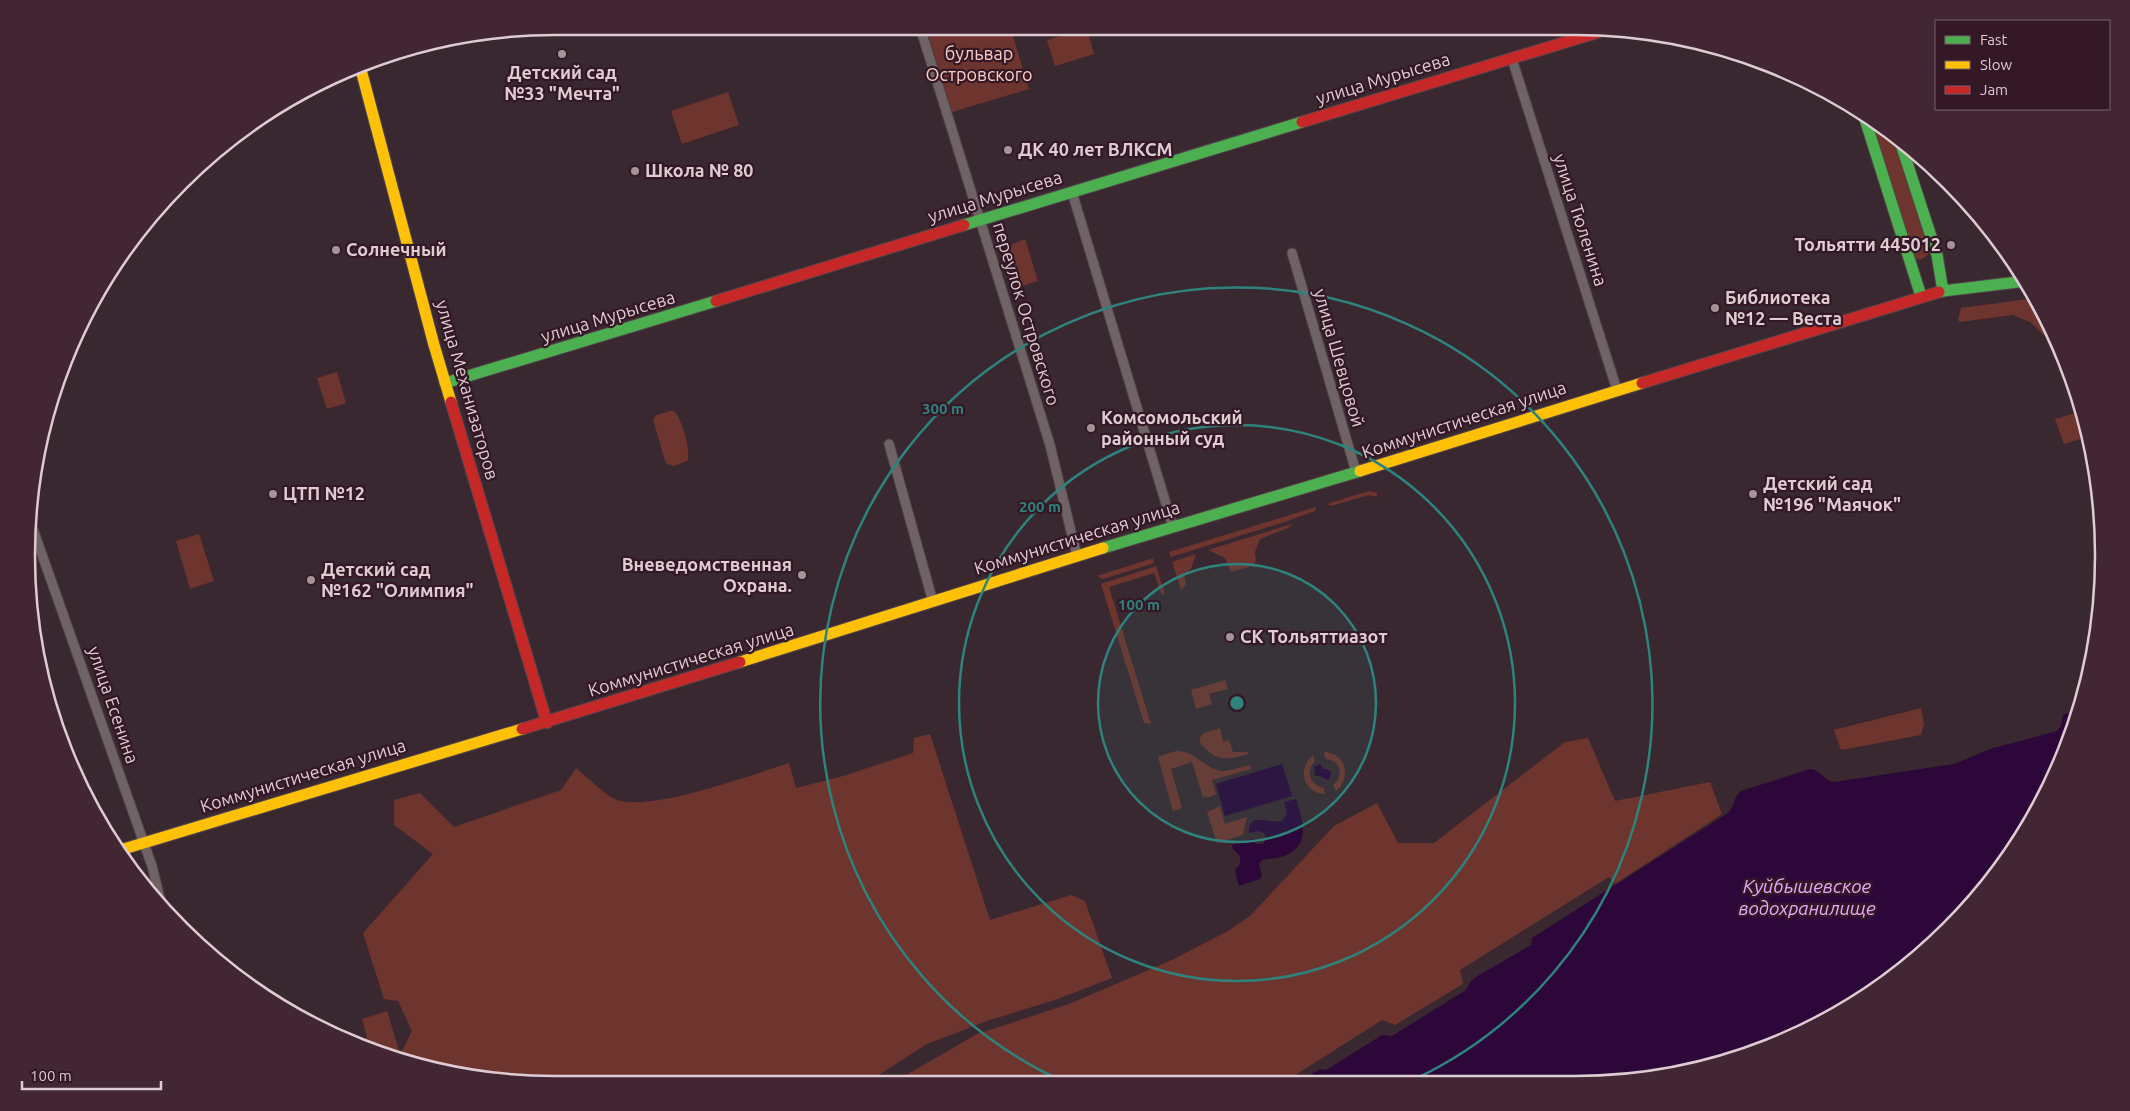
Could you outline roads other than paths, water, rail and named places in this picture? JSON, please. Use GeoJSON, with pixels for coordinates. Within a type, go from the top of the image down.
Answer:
{"type":"FeatureCollection","features":[{"type":"Feature","properties":{"kind":"main road","name":"улица Мурысева"},"geometry":{"type":"LineString","coordinates":[[445,383],[561,350],[1588,35]]}},
{"type":"Feature","properties":{"kind":"main road","name":"улица Механизаторов"},"geometry":{"type":"LineString","coordinates":[[362,73],[445,383],[547,722]]}},
{"type":"Feature","properties":{"kind":"main road"},"geometry":{"type":"LineString","coordinates":[[1867,125],[1921,296]]}},
{"type":"Feature","properties":{"kind":"main road"},"geometry":{"type":"LineString","coordinates":[[1904,153],[1937,255],[1943,291]]}},
{"type":"Feature","properties":{"kind":"main road","name":"Коммунистическая улица"},"geometry":{"type":"LineString","coordinates":[[125,848],[547,722],[1077,556],[1356,472],[1921,296],[1943,291],[2017,282]]}},
{"type":"Feature","properties":{"kind":"street","name":"переулок Островского"},"geometry":{"type":"LineString","coordinates":[[922,35],[1050,445],[1077,556]]}},
{"type":"Feature","properties":{"kind":"street","name":"улица Тюленина"},"geometry":{"type":"LineString","coordinates":[[1512,59],[1617,390]]}},
{"type":"Feature","properties":{"kind":"street"},"geometry":{"type":"LineString","coordinates":[[1072,192],[1173,527]]}},
{"type":"Feature","properties":{"kind":"street","name":"улица Шевцовой"},"geometry":{"type":"LineString","coordinates":[[1292,253],[1356,472]]}},
{"type":"Feature","properties":{"kind":"street"},"geometry":{"type":"LineString","coordinates":[[889,444],[933,602]]}},
{"type":"Feature","properties":{"kind":"street","name":"улица Есенина"},"geometry":{"type":"LineString","coordinates":[[36,536],[112,750],[142,842],[152,866],[158,892]]}},
{"type":"Feature","properties":{"kind":"water","name":"Куйбышевское водохранилище"},"geometry":{"type":"Polygon","coordinates":[[[2070,712],[2055,755],[2041,786],[2007,845],[1966,899],[1918,947],[1891,968],[1864,988],[1805,1022],[1742,1048],[1676,1066],[1642,1072],[1574,1076],[1308,1076],[1320,1069],[1326,1070],[1382,1035],[1392,1036],[1466,990],[1471,981],[1479,975],[1531,945],[1532,938],[1728,813],[1741,791],[1810,769],[1817,771],[1834,782],[1954,764],[1990,749],[2057,731],[2061,726],[2063,715],[2070,712]]]}},
{"type":"Feature","properties":{"kind":"water"},"geometry":{"type":"Polygon","coordinates":[[[1282,764],[1292,796],[1225,816],[1216,784],[1282,764]]]}},
{"type":"Feature","properties":{"kind":"water"},"geometry":{"type":"Polygon","coordinates":[[[1320,764],[1323,769],[1331,772],[1330,778],[1327,780],[1320,776],[1315,776],[1314,767],[1320,764]]]}},
{"type":"Feature","properties":{"kind":"water"},"geometry":{"type":"Polygon","coordinates":[[[1296,799],[1303,825],[1303,832],[1298,847],[1282,857],[1262,860],[1259,864],[1262,875],[1260,879],[1239,886],[1235,870],[1240,864],[1240,856],[1233,849],[1232,845],[1252,839],[1256,844],[1263,844],[1266,838],[1264,833],[1258,831],[1249,833],[1252,822],[1256,820],[1282,821],[1287,814],[1284,802],[1296,799]]]}},
{"type":"Feature","properties":{"kind":"place","name":"Детский сад №33 \"Мечта\""},"geometry":{"type":"Point","coordinates":[562,54]}},
{"type":"Feature","properties":{"kind":"place","name":"ДК 40 лет ВЛКСМ"},"geometry":{"type":"Point","coordinates":[1008,150]}},
{"type":"Feature","properties":{"kind":"place","name":"Школа № 80"},"geometry":{"type":"Point","coordinates":[635,171]}},
{"type":"Feature","properties":{"kind":"place","name":"Тольятти 445012"},"geometry":{"type":"Point","coordinates":[1951,245]}},
{"type":"Feature","properties":{"kind":"place","name":"Солнечный"},"geometry":{"type":"Point","coordinates":[336,250]}},
{"type":"Feature","properties":{"kind":"place","name":"Библиотека №12 — Веста"},"geometry":{"type":"Point","coordinates":[1715,308]}},
{"type":"Feature","properties":{"kind":"place","name":"Комсомольский районный суд"},"geometry":{"type":"Point","coordinates":[1091,428]}},
{"type":"Feature","properties":{"kind":"place","name":"ЦТП №12"},"geometry":{"type":"Point","coordinates":[273,494]}},
{"type":"Feature","properties":{"kind":"place","name":"Детский сад №196 \"Маячок\""},"geometry":{"type":"Point","coordinates":[1753,494]}},
{"type":"Feature","properties":{"kind":"place","name":"Вневедомственная Охрана."},"geometry":{"type":"Point","coordinates":[802,575]}},
{"type":"Feature","properties":{"kind":"place","name":"Детский сад №162 \"Олимпия\""},"geometry":{"type":"Point","coordinates":[311,580]}},
{"type":"Feature","properties":{"kind":"place","name":"СК Тольяттиазот"},"geometry":{"type":"Point","coordinates":[1230,637]}},
{"type":"Feature","properties":{"kind":"park label","name":"бульвар Островского"},"geometry":{"type":"Point","coordinates":[979,64]}}]}
